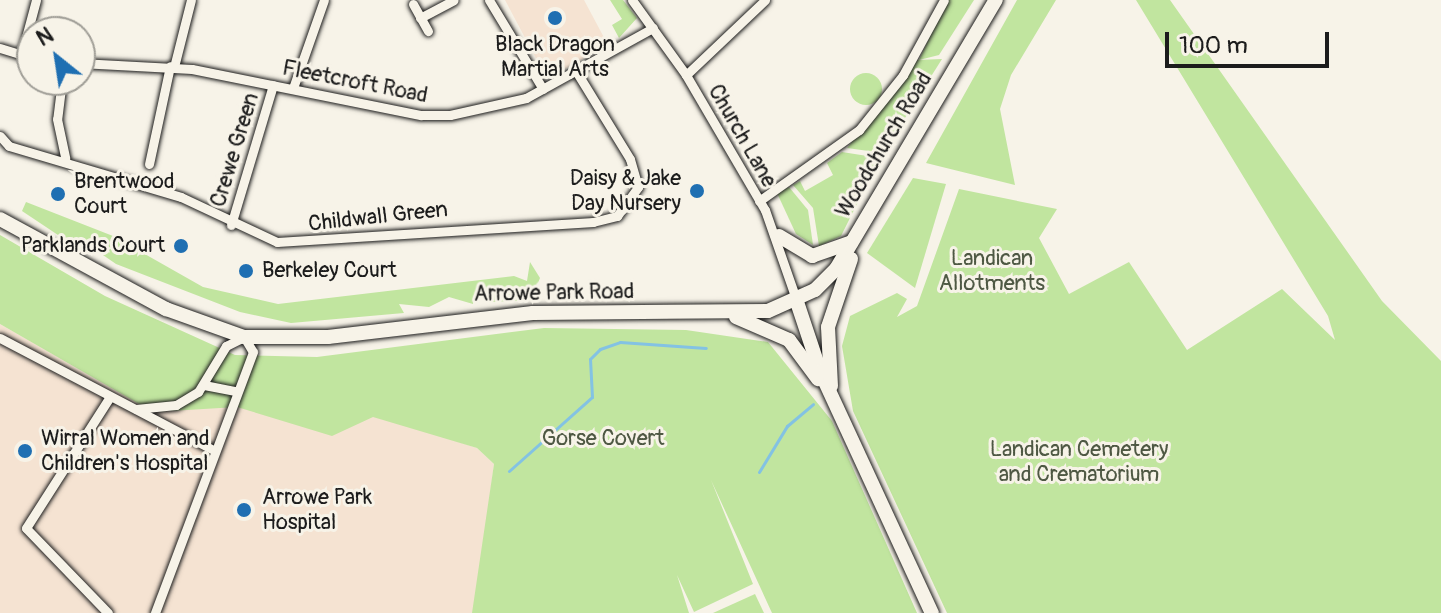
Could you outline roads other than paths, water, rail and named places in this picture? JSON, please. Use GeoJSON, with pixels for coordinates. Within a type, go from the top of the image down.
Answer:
{"type":"FeatureCollection","features":[{"type":"Feature","properties":{"kind":"main road","name":"Woodchurch Road"},"geometry":{"type":"LineString","coordinates":[[797,302],[836,269],[996,0]]}},
{"type":"Feature","properties":{"kind":"main road"},"geometry":{"type":"LineString","coordinates":[[831,395],[828,327],[880,194]]}},
{"type":"Feature","properties":{"kind":"main road","name":"Arrowe Park Road"},"geometry":{"type":"LineString","coordinates":[[0,219],[166,309],[244,337],[328,337],[533,313],[722,314],[797,302]]}},
{"type":"Feature","properties":{"kind":"main road"},"geometry":{"type":"LineString","coordinates":[[779,236],[812,256],[852,242]]}},
{"type":"Feature","properties":{"kind":"main road"},"geometry":{"type":"LineString","coordinates":[[797,302],[831,395],[932,613]]}},
{"type":"Feature","properties":{"kind":"main road"},"geometry":{"type":"LineString","coordinates":[[722,314],[789,340],[831,395]]}},
{"type":"Feature","properties":{"kind":"street"},"geometry":{"type":"LineString","coordinates":[[149,164],[191,0]]}},
{"type":"Feature","properties":{"kind":"street"},"geometry":{"type":"LineString","coordinates":[[293,88],[324,0]]}},
{"type":"Feature","properties":{"kind":"street"},"geometry":{"type":"LineString","coordinates":[[420,18],[454,0]]}},
{"type":"Feature","properties":{"kind":"street"},"geometry":{"type":"LineString","coordinates":[[489,0],[543,89]]}},
{"type":"Feature","properties":{"kind":"street","name":"Church Lane"},"geometry":{"type":"LineString","coordinates":[[632,0],[686,75],[779,236],[797,302]]}},
{"type":"Feature","properties":{"kind":"street"},"geometry":{"type":"LineString","coordinates":[[686,75],[765,0]]}},
{"type":"Feature","properties":{"kind":"street"},"geometry":{"type":"LineString","coordinates":[[759,201],[859,130],[903,75],[944,0]]}},
{"type":"Feature","properties":{"kind":"street"},"geometry":{"type":"LineString","coordinates":[[413,4],[428,31]]}},
{"type":"Feature","properties":{"kind":"street","name":"Fleetcroft Road"},"geometry":{"type":"LineString","coordinates":[[96,64],[172,67],[421,115],[480,112],[577,73],[653,28]]}},
{"type":"Feature","properties":{"kind":"street","name":"Childwall Green"},"geometry":{"type":"LineString","coordinates":[[0,136],[9,146],[65,158],[181,197],[231,225],[299,244],[617,216],[638,187],[635,173],[577,73]]}},
{"type":"Feature","properties":{"kind":"street","name":"Crewe Green"},"geometry":{"type":"LineString","coordinates":[[231,225],[273,85]]}},
{"type":"Feature","properties":{"kind":"street"},"geometry":{"type":"LineString","coordinates":[[60,96],[57,119],[65,158]]}},
{"type":"Feature","properties":{"kind":"street"},"geometry":{"type":"LineString","coordinates":[[136,409],[176,405],[204,385],[226,346],[244,337],[253,352],[211,449],[155,613]]}},
{"type":"Feature","properties":{"kind":"street"},"geometry":{"type":"LineString","coordinates":[[0,338],[211,449]]}},
{"type":"Feature","properties":{"kind":"street"},"geometry":{"type":"LineString","coordinates":[[204,385],[235,391]]}},
{"type":"Feature","properties":{"kind":"street"},"geometry":{"type":"LineString","coordinates":[[108,613],[26,528],[109,398]]}},
{"type":"Feature","properties":{"kind":"waterway"},"geometry":{"type":"LineString","coordinates":[[509,471],[592,397],[590,359],[600,349],[620,342],[706,348]]}},
{"type":"Feature","properties":{"kind":"waterway"},"geometry":{"type":"LineString","coordinates":[[759,472],[787,426],[813,404]]}},
{"type":"Feature","properties":{"kind":"place","name":"Black Dragon Martial Arts"},"geometry":{"type":"Point","coordinates":[555,18]}},
{"type":"Feature","properties":{"kind":"place","name":"Daisy & Jake Day Nursery"},"geometry":{"type":"Point","coordinates":[697,191]}},
{"type":"Feature","properties":{"kind":"place","name":"Brentwood Court"},"geometry":{"type":"Point","coordinates":[58,194]}},
{"type":"Feature","properties":{"kind":"place","name":"Parklands Court"},"geometry":{"type":"Point","coordinates":[181,246]}},
{"type":"Feature","properties":{"kind":"place","name":"Berkeley Court"},"geometry":{"type":"Point","coordinates":[246,271]}},
{"type":"Feature","properties":{"kind":"place","name":"Wirral Women and Children's Hospital"},"geometry":{"type":"Point","coordinates":[25,451]}},
{"type":"Feature","properties":{"kind":"place","name":"Arrowe Park Hospital"},"geometry":{"type":"Point","coordinates":[244,510]}},
{"type":"Feature","properties":{"kind":"park label","name":"Landican Allotments"},"geometry":{"type":"Point","coordinates":[992,270]}},
{"type":"Feature","properties":{"kind":"park label","name":"Gorse Covert"},"geometry":{"type":"Point","coordinates":[603,439]}},
{"type":"Feature","properties":{"kind":"park label","name":"Landican Cemetery and Crematorium"},"geometry":{"type":"Point","coordinates":[1079,462]}}]}
